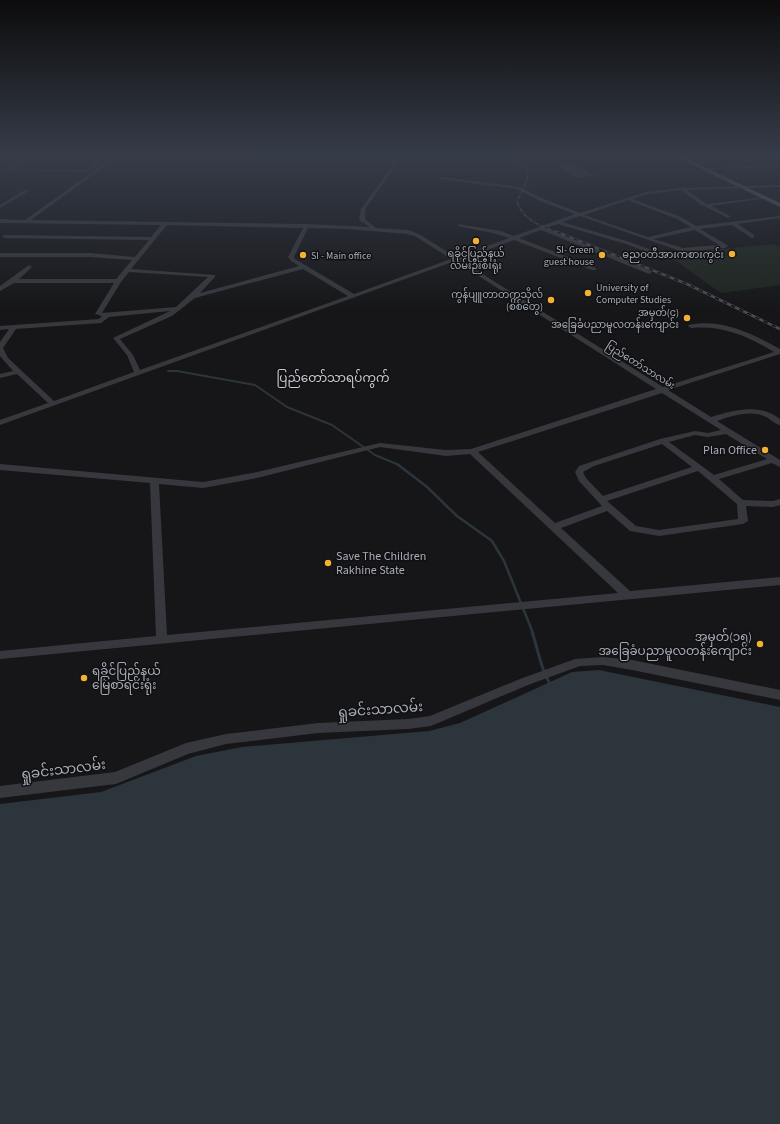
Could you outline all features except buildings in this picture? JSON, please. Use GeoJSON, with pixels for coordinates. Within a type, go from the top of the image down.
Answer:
{"type":"FeatureCollection","features":[{"type":"Feature","properties":{"kind":"street"},"geometry":{"type":"LineString","coordinates":[[0,239],[47,206]]}},
{"type":"Feature","properties":{"kind":"street"},"geometry":{"type":"LineString","coordinates":[[365,206],[363,209],[362,220],[374,228]]}},
{"type":"Feature","properties":{"kind":"street"},"geometry":{"type":"LineString","coordinates":[[560,206],[684,250],[725,246],[674,216],[648,206]]}},
{"type":"Feature","properties":{"kind":"street"},"geometry":{"type":"LineString","coordinates":[[0,423],[605,206]]}},
{"type":"Feature","properties":{"kind":"street"},"geometry":{"type":"LineString","coordinates":[[709,206],[728,217]]}},
{"type":"Feature","properties":{"kind":"street"},"geometry":{"type":"LineString","coordinates":[[649,238],[695,228],[780,217]]}},
{"type":"Feature","properties":{"kind":"street"},"geometry":{"type":"LineString","coordinates":[[770,218],[780,223]]}},
{"type":"Feature","properties":{"kind":"street","name":"ပြည်တော်သာလမ်း"},"geometry":{"type":"LineString","coordinates":[[0,221],[306,226],[374,228],[402,230],[413,233],[776,462]]}},
{"type":"Feature","properties":{"kind":"street"},"geometry":{"type":"LineString","coordinates":[[559,222],[628,243],[663,256]]}},
{"type":"Feature","properties":{"kind":"street"},"geometry":{"type":"LineString","coordinates":[[733,223],[752,236]]}},
{"type":"Feature","properties":{"kind":"street"},"geometry":{"type":"LineString","coordinates":[[165,224],[118,281],[98,314],[107,315],[177,309]]}},
{"type":"Feature","properties":{"kind":"street"},"geometry":{"type":"LineString","coordinates":[[460,225],[515,238],[594,269]]}},
{"type":"Feature","properties":{"kind":"street"},"geometry":{"type":"LineString","coordinates":[[306,226],[291,257],[292,260],[353,296]]}},
{"type":"Feature","properties":{"kind":"street"},"geometry":{"type":"LineString","coordinates":[[542,228],[649,272]]}},
{"type":"Feature","properties":{"kind":"street"},"geometry":{"type":"LineString","coordinates":[[5,236],[154,238]]}},
{"type":"Feature","properties":{"kind":"street"},"geometry":{"type":"LineString","coordinates":[[0,255],[90,255],[137,259]]}},
{"type":"Feature","properties":{"kind":"street"},"geometry":{"type":"LineString","coordinates":[[0,289],[13,281],[29,267]]}},
{"type":"Feature","properties":{"kind":"street"},"geometry":{"type":"LineString","coordinates":[[193,296],[304,267]]}},
{"type":"Feature","properties":{"kind":"street"},"geometry":{"type":"LineString","coordinates":[[128,270],[213,276],[193,296],[170,315],[116,338],[130,355],[138,373]]}},
{"type":"Feature","properties":{"kind":"street"},"geometry":{"type":"LineString","coordinates":[[13,281],[118,281]]}},
{"type":"Feature","properties":{"kind":"street"},"geometry":{"type":"LineString","coordinates":[[0,328],[101,321],[107,315]]}},
{"type":"Feature","properties":{"kind":"street"},"geometry":{"type":"LineString","coordinates":[[691,326],[698,324],[741,331],[780,352]]}},
{"type":"Feature","properties":{"kind":"street"},"geometry":{"type":"LineString","coordinates":[[14,327],[0,348],[5,360],[16,372],[34,385],[53,404]]}},
{"type":"Feature","properties":{"kind":"street"},"geometry":{"type":"LineString","coordinates":[[0,467],[154,482],[203,485],[257,475],[380,445],[446,453],[472,450],[780,352]]}},
{"type":"Feature","properties":{"kind":"street"},"geometry":{"type":"LineString","coordinates":[[0,376],[16,372]]}},
{"type":"Feature","properties":{"kind":"street"},"geometry":{"type":"LineString","coordinates":[[711,420],[744,411],[769,414],[780,422]]}},
{"type":"Feature","properties":{"kind":"street"},"geometry":{"type":"LineString","coordinates":[[664,441],[700,467],[741,503],[744,522],[659,533],[633,529],[604,504],[582,479],[579,472],[582,468],[664,441],[695,433],[708,435],[728,431]]}},
{"type":"Feature","properties":{"kind":"street"},"geometry":{"type":"LineString","coordinates":[[472,450],[627,595]]}},
{"type":"Feature","properties":{"kind":"street"},"geometry":{"type":"LineString","coordinates":[[713,478],[776,462]]}},
{"type":"Feature","properties":{"kind":"street"},"geometry":{"type":"LineString","coordinates":[[554,527],[604,504],[700,467]]}},
{"type":"Feature","properties":{"kind":"street"},"geometry":{"type":"LineString","coordinates":[[154,482],[162,640]]}},
{"type":"Feature","properties":{"kind":"street"},"geometry":{"type":"LineString","coordinates":[[741,503],[773,504],[780,502]]}},
{"type":"Feature","properties":{"kind":"street"},"geometry":{"type":"LineString","coordinates":[[0,655],[534,606],[627,595],[780,581]]}},
{"type":"Feature","properties":{"kind":"street","name":"ရှုခင်းသာလမ်း"},"geometry":{"type":"LineString","coordinates":[[0,792],[116,778],[186,749],[232,738],[318,728],[408,724],[431,721],[568,665],[596,661],[632,665],[780,695]]}},
{"type":"Feature","properties":{"kind":"shaded area"},"geometry":{"type":"Polygon","coordinates":[[[774,244],[780,247],[780,285],[721,293],[666,254],[774,244]]]}},
{"type":"Feature","properties":{"kind":"shaded area"},"geometry":{"type":"Polygon","coordinates":[[[599,670],[780,707],[780,1124],[0,1124],[0,804],[101,792],[196,756],[242,747],[429,731],[460,723],[572,672],[599,670]]]}},
{"type":"Feature","properties":{"kind":"waterway"},"geometry":{"type":"LineString","coordinates":[[168,371],[177,371],[255,385],[287,407],[332,425],[375,455],[397,464]]}},
{"type":"Feature","properties":{"kind":"waterway"},"geometry":{"type":"LineString","coordinates":[[397,464],[426,486],[457,516],[492,541],[504,561],[533,633]]}},
{"type":"Feature","properties":{"kind":"waterway"},"geometry":{"type":"LineString","coordinates":[[532,632],[543,670],[549,682]]}},
{"type":"Feature","properties":{"kind":"railway"},"geometry":{"type":"LineString","coordinates":[[519,206],[529,219],[560,233]]}},
{"type":"Feature","properties":{"kind":"railway"},"geometry":{"type":"LineString","coordinates":[[557,232],[687,284],[780,329]]}},
{"type":"Feature","properties":{"kind":"place","name":"ရခိုင်ပြည်နယ် လမ်းဉီးစီးရုံး"},"geometry":{"type":"Point","coordinates":[476,241]}},
{"type":"Feature","properties":{"kind":"place","name":"ဓညဝတီအားကစားကွင်း"},"geometry":{"type":"Point","coordinates":[732,254]}},
{"type":"Feature","properties":{"kind":"place","name":"SI - Main office"},"geometry":{"type":"Point","coordinates":[303,255]}},
{"type":"Feature","properties":{"kind":"place","name":"SI- Green guest house"},"geometry":{"type":"Point","coordinates":[602,255]}},
{"type":"Feature","properties":{"kind":"place","name":"University of Computer Studies"},"geometry":{"type":"Point","coordinates":[588,293]}},
{"type":"Feature","properties":{"kind":"place","name":"ကွန်ပျူတာတက္ကသိုလ် (စစ်တွေ)"},"geometry":{"type":"Point","coordinates":[551,300]}},
{"type":"Feature","properties":{"kind":"place","name":"အမှတ်(၄) အခြေခံပညာမူလတန်းကျောင်း"},"geometry":{"type":"Point","coordinates":[687,318]}},
{"type":"Feature","properties":{"kind":"place","name":"Plan Office"},"geometry":{"type":"Point","coordinates":[765,450]}},
{"type":"Feature","properties":{"kind":"place","name":"Save The Children Rakhine State"},"geometry":{"type":"Point","coordinates":[328,563]}},
{"type":"Feature","properties":{"kind":"place","name":"အမှတ်(၁၅) အခြေခံပညာမူလတန်းကျောင်း"},"geometry":{"type":"Point","coordinates":[760,644]}},
{"type":"Feature","properties":{"kind":"place","name":"ရခိုင်ပြည်နယ် မြေစာရင်းရုံး"},"geometry":{"type":"Point","coordinates":[84,678]}},
{"type":"Feature","properties":{"kind":"district","name":"ပြည်တော်သာရပ်ကွက်"},"geometry":{"type":"Point","coordinates":[333,378]}}]}
